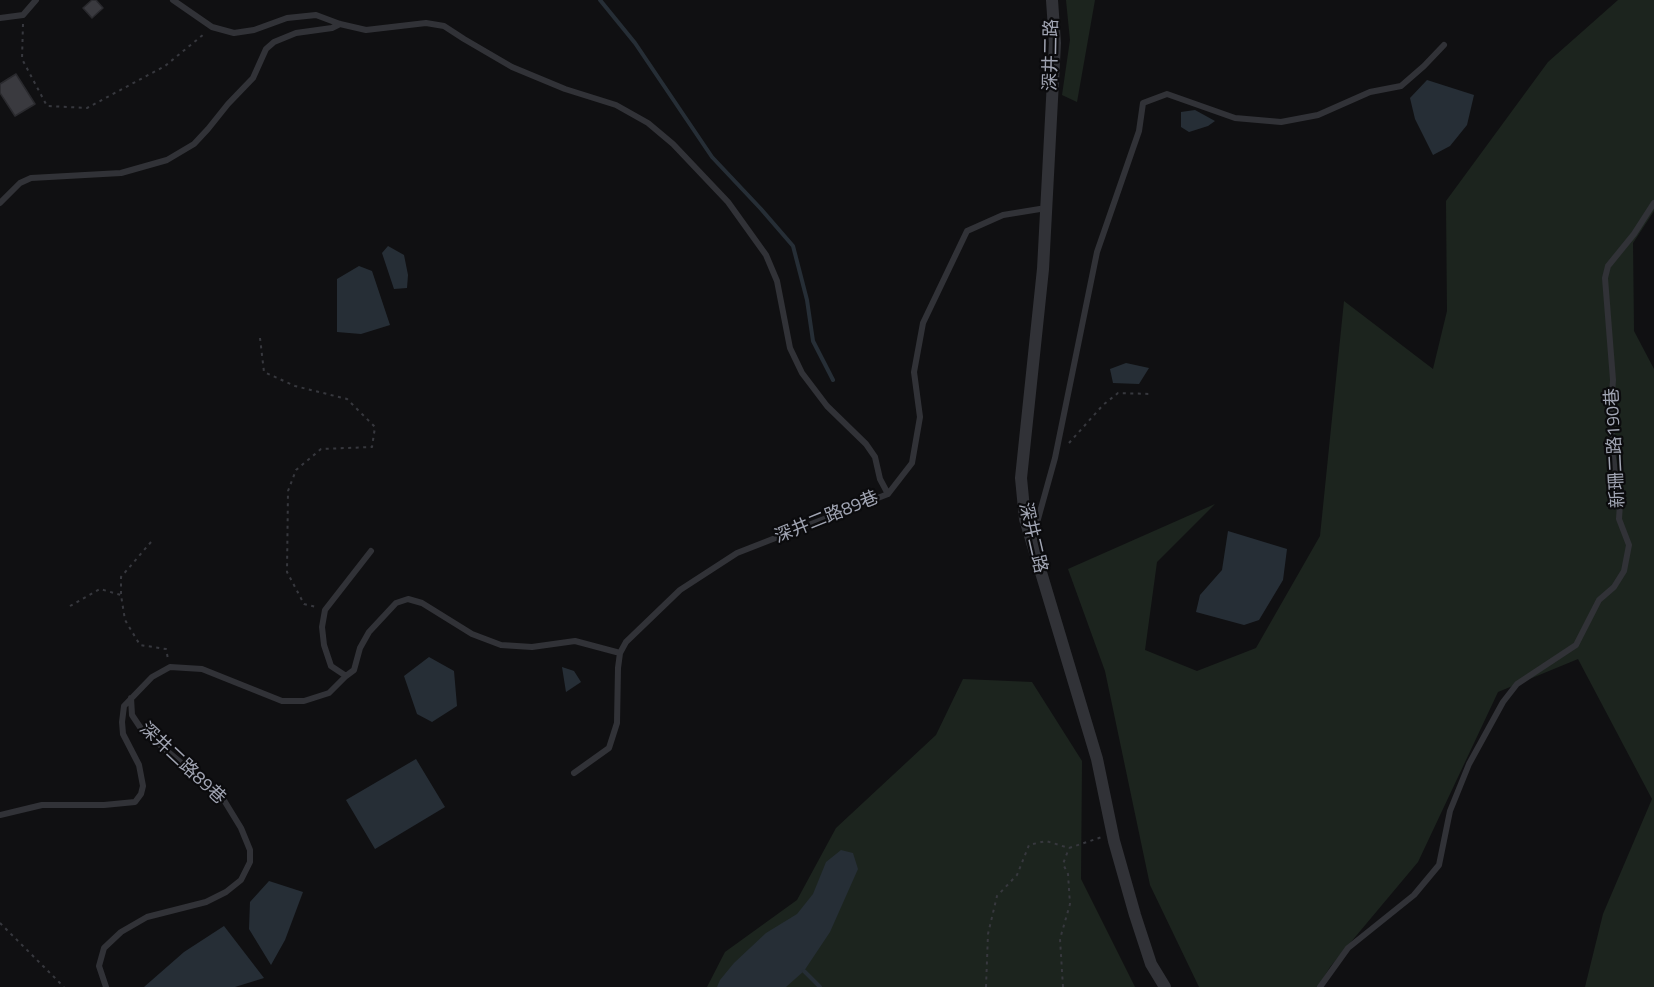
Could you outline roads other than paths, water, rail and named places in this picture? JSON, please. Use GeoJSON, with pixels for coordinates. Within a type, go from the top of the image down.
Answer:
{"type":"FeatureCollection","features":[{"type":"Feature","properties":{"kind":"street","name":"深井二路"},"geometry":{"type":"LineString","coordinates":[[1052,0],[1055,43],[1046,208],[1021,478],[1025,519],[1097,759],[1135,915],[1151,964],[1164,987]]}},
{"type":"Feature","properties":{"kind":"lane"},"geometry":{"type":"LineString","coordinates":[[0,18],[23,15],[36,0]]}},
{"type":"Feature","properties":{"kind":"lane"},"geometry":{"type":"LineString","coordinates":[[173,0],[212,27],[234,33],[254,30],[287,18],[316,15],[366,30],[426,23],[444,26],[512,67],[566,89],[616,105],[648,123],[673,144],[728,202],[766,255],[777,281],[790,348],[802,373],[827,406],[866,444],[875,457],[880,479],[888,494]]}},
{"type":"Feature","properties":{"kind":"lane"},"geometry":{"type":"LineString","coordinates":[[0,203],[20,183],[31,178],[121,173],[168,160],[194,144],[208,129],[253,78],[266,49],[274,42],[296,33],[332,28],[340,24]]}},
{"type":"Feature","properties":{"kind":"lane"},"geometry":{"type":"LineString","coordinates":[[1031,544],[1055,458],[1097,252],[1139,131],[1143,103],[1167,94],[1235,118],[1281,122],[1318,115],[1370,92],[1401,86],[1444,45]]}},
{"type":"Feature","properties":{"kind":"lane","name":"新珊二路190巷"},"geometry":{"type":"LineString","coordinates":[[1320,987],[1348,948],[1414,895],[1439,865],[1450,811],[1469,764],[1503,702],[1517,684],[1576,645],[1599,600],[1614,587],[1624,572],[1629,545],[1620,519],[1612,451],[1613,380],[1605,278],[1608,266],[1634,234],[1654,203]]}},
{"type":"Feature","properties":{"kind":"lane","name":"深井二路89巷"},"geometry":{"type":"LineString","coordinates":[[620,653],[626,642],[680,590],[737,553],[888,494],[912,463],[920,417],[914,372],[922,322],[967,231],[1003,215],[1046,208]]}},
{"type":"Feature","properties":{"kind":"lane"},"geometry":{"type":"LineString","coordinates":[[371,551],[325,610],[322,627],[324,645],[331,666],[346,676],[354,669],[360,648],[369,632],[396,603],[408,599],[422,603],[472,634],[501,645],[532,646],[575,641],[620,653],[617,723],[609,748],[574,773]]}},
{"type":"Feature","properties":{"kind":"lane","name":"深井二路89巷"},"geometry":{"type":"LineString","coordinates":[[0,815],[42,805],[104,805],[135,802],[143,786],[139,765],[123,734],[124,706],[152,677],[170,667],[202,669],[282,700],[304,701],[329,693],[346,676]]}},
{"type":"Feature","properties":{"kind":"lane","name":"深井二路89巷"},"geometry":{"type":"LineString","coordinates":[[106,987],[99,966],[104,948],[121,932],[147,917],[206,902],[226,892],[241,880],[250,862],[250,850],[241,828],[222,797],[142,730],[132,715],[131,697]]}},
{"type":"Feature","properties":{"kind":"waterway"},"geometry":{"type":"LineString","coordinates":[[600,0],[635,43],[712,157],[793,246],[807,300],[813,341],[833,380]]}},
{"type":"Feature","properties":{"kind":"waterway"},"geometry":{"type":"LineString","coordinates":[[804,971],[820,987]]}}]}
